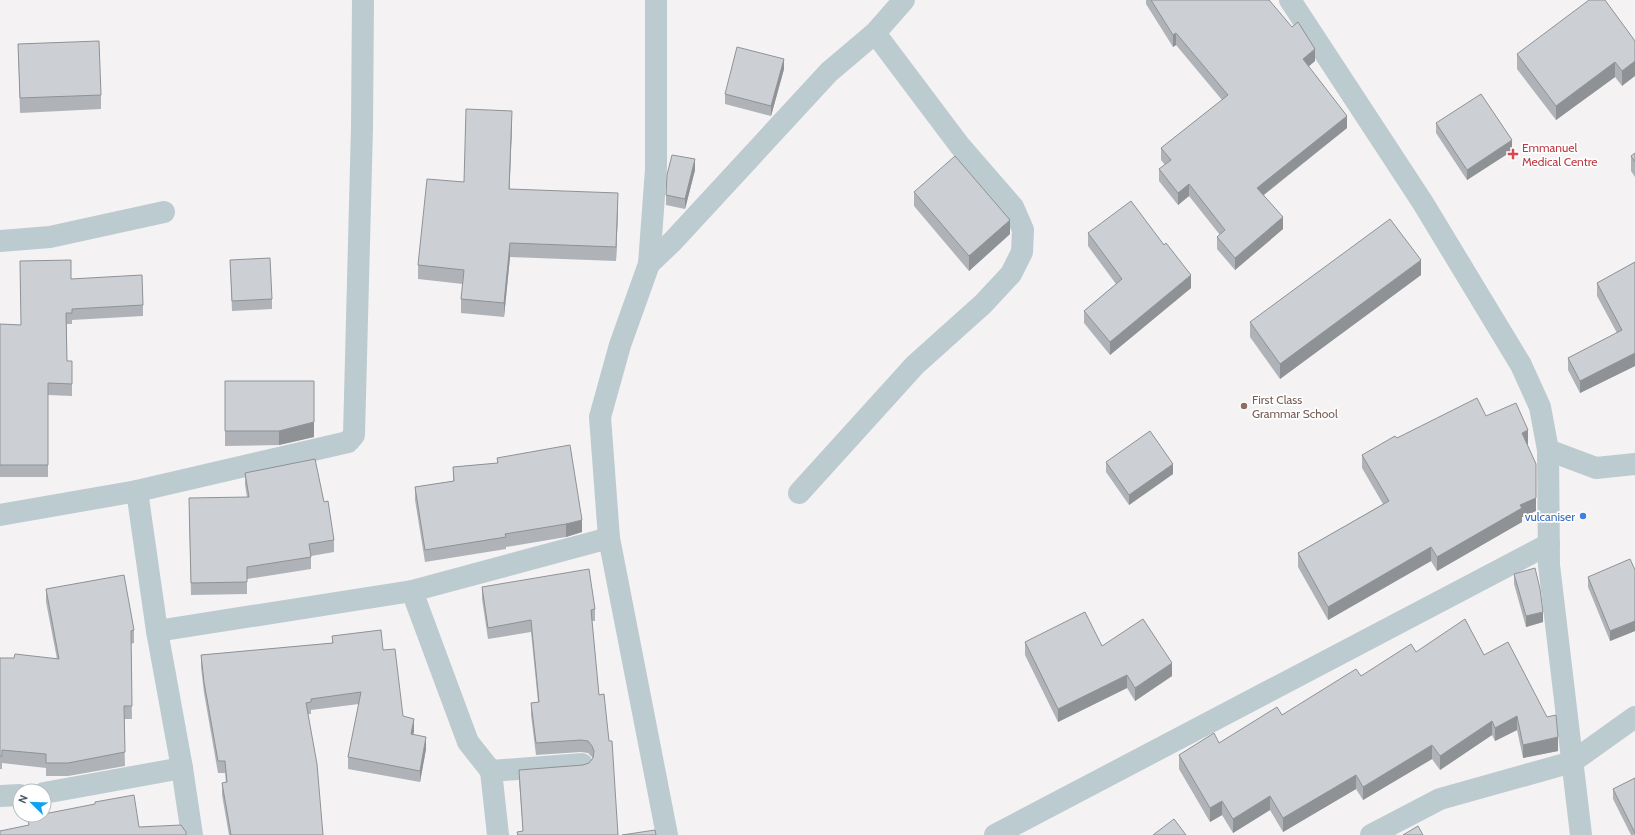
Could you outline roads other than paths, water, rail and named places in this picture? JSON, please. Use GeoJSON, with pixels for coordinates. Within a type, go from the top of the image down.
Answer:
{"type":"FeatureCollection","features":[{"type":"Feature","properties":{"kind":"street"},"geometry":{"type":"LineString","coordinates":[[0,515],[138,491],[348,442],[354,435],[362,135],[363,0]]}},
{"type":"Feature","properties":{"kind":"street"},"geometry":{"type":"LineString","coordinates":[[656,0],[656,169],[649,264],[620,346],[600,417],[609,538],[667,835]]}},
{"type":"Feature","properties":{"kind":"street"},"geometry":{"type":"LineString","coordinates":[[649,264],[673,241],[829,72],[875,33],[904,0]]}},
{"type":"Feature","properties":{"kind":"street"},"geometry":{"type":"LineString","coordinates":[[1298,3],[1424,203],[1521,365],[1540,407],[1548,450],[1549,565],[1580,835]]}},
{"type":"Feature","properties":{"kind":"street"},"geometry":{"type":"LineString","coordinates":[[799,493],[915,366],[983,304],[1011,274],[1022,252],[1023,230],[1013,207],[960,146],[875,33]]}},
{"type":"Feature","properties":{"kind":"street"},"geometry":{"type":"LineString","coordinates":[[0,241],[50,237],[164,212]]}},
{"type":"Feature","properties":{"kind":"street"},"geometry":{"type":"LineString","coordinates":[[1548,450],[1596,468],[1635,464]]}},
{"type":"Feature","properties":{"kind":"street"},"geometry":{"type":"LineString","coordinates":[[138,491],[157,631],[182,768],[192,835]]}},
{"type":"Feature","properties":{"kind":"street"},"geometry":{"type":"LineString","coordinates":[[157,631],[412,591],[609,538]]}},
{"type":"Feature","properties":{"kind":"street"},"geometry":{"type":"LineString","coordinates":[[995,835],[1549,544]]}},
{"type":"Feature","properties":{"kind":"street"},"geometry":{"type":"LineString","coordinates":[[412,591],[468,742],[490,771],[498,835]]}},
{"type":"Feature","properties":{"kind":"street"},"geometry":{"type":"LineString","coordinates":[[1371,835],[1440,799],[1572,762],[1635,717]]}},
{"type":"Feature","properties":{"kind":"street"},"geometry":{"type":"LineString","coordinates":[[490,771],[582,764]]}},
{"type":"Feature","properties":{"kind":"street"},"geometry":{"type":"LineString","coordinates":[[52,792],[182,768]]}},
{"type":"Feature","properties":{"kind":"street"},"geometry":{"type":"LineString","coordinates":[[0,796],[12,795]]}},
{"type":"Feature","properties":{"kind":"place","name":"Emmanuel Medical Centre"},"geometry":{"type":"Point","coordinates":[1513,154]}},
{"type":"Feature","properties":{"kind":"place","name":"First Class Grammar School"},"geometry":{"type":"Point","coordinates":[1244,406]}},
{"type":"Feature","properties":{"kind":"place","name":"vulcaniser"},"geometry":{"type":"Point","coordinates":[1583,516]}}]}
